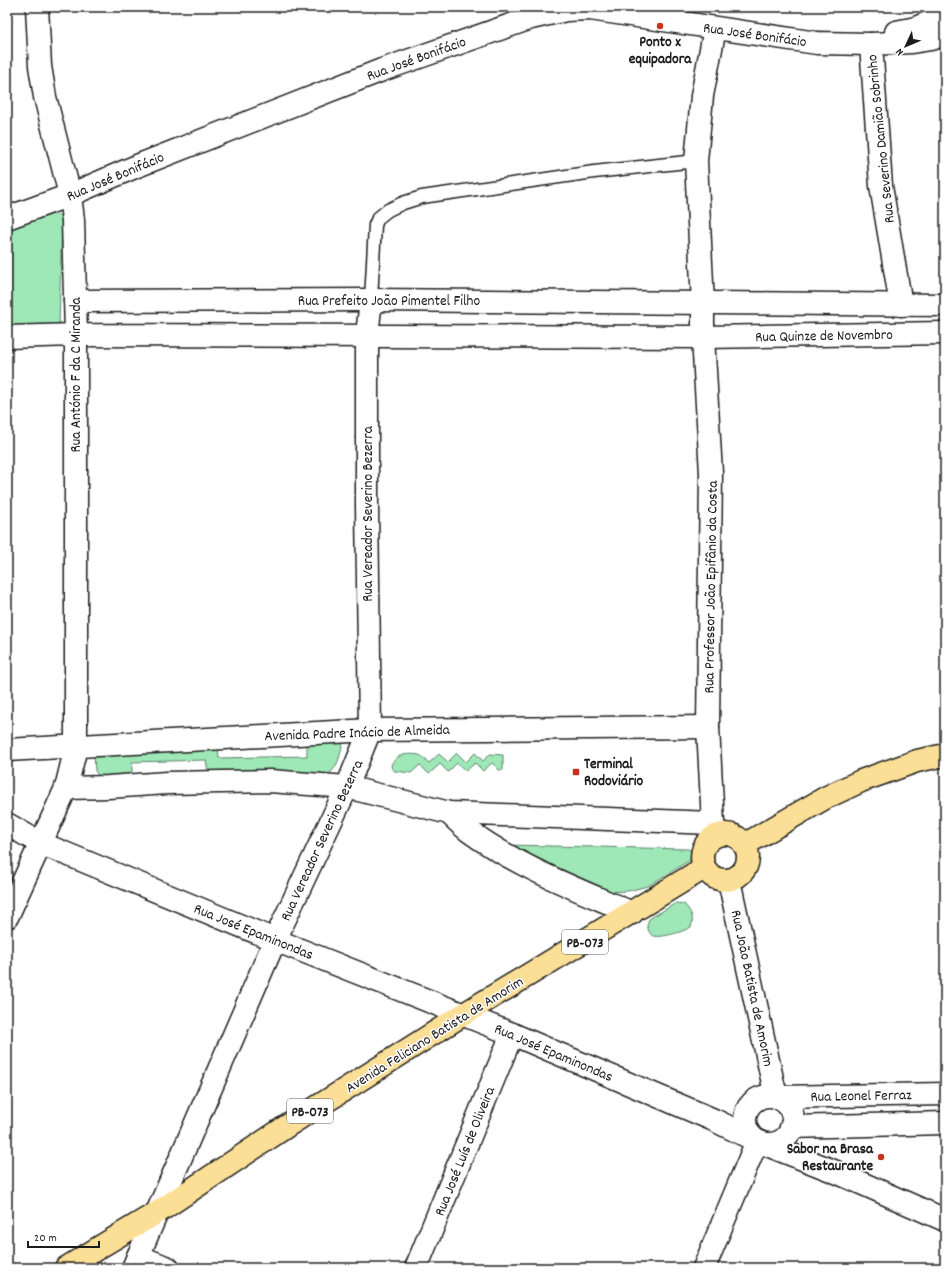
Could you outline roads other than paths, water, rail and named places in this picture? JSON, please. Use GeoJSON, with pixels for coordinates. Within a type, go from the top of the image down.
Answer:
{"type":"FeatureCollection","features":[{"type":"Feature","properties":{"kind":"main road"},"geometry":{"type":"LineString","coordinates":[[744,845],[825,798],[861,781],[917,761],[945,755]]}},
{"type":"Feature","properties":{"kind":"main road"},"geometry":{"type":"LineString","coordinates":[[715,829],[724,834],[732,835],[739,839],[744,845],[747,851],[748,859],[742,873],[736,877],[729,880],[722,880],[709,874],[704,868],[702,862],[703,849],[711,838],[715,829]]}},
{"type":"Feature","properties":{"kind":"main road","name":"Avenida Feliciano Batista de Amorim"},"geometry":{"type":"LineString","coordinates":[[66,1268],[103,1244],[158,1212],[287,1126],[464,1014],[704,868]]}},
{"type":"Feature","properties":{"kind":"street","name":"Rua António F da C Miranda"},"geometry":{"type":"LineString","coordinates":[[37,7],[40,66],[45,97],[70,195],[73,220],[76,335],[76,747]]}},
{"type":"Feature","properties":{"kind":"street","name":"Rua José Bonifácio"},"geometry":{"type":"LineString","coordinates":[[7,218],[70,195],[137,166],[382,70],[531,18],[566,10],[590,9],[817,43],[871,44],[937,28]]}},
{"type":"Feature","properties":{"kind":"street"},"geometry":{"type":"LineString","coordinates":[[703,304],[696,161],[702,96],[715,28]]}},
{"type":"Feature","properties":{"kind":"street","name":"Rua José Bonifácio"},"geometry":{"type":"LineString","coordinates":[[846,43],[916,28],[937,28]]}},
{"type":"Feature","properties":{"kind":"street","name":"Rua Severino Damião Sobrinho"},"geometry":{"type":"LineString","coordinates":[[871,44],[881,186],[901,305]]}},
{"type":"Feature","properties":{"kind":"street","name":"Rua Prefeito João Pimentel Filho"},"geometry":{"type":"LineString","coordinates":[[75,301],[370,300],[703,304]]}},
{"type":"Feature","properties":{"kind":"street","name":"Rua Vereador Severino Bezerra"},"geometry":{"type":"LineString","coordinates":[[135,1262],[275,940],[347,786],[370,730],[367,506],[367,335],[370,300]]}},
{"type":"Feature","properties":{"kind":"street","name":"Rua Quinze de Novembro"},"geometry":{"type":"LineString","coordinates":[[703,304],[945,305]]}},
{"type":"Feature","properties":{"kind":"street","name":"Rua Professor João Epifânio da Costa"},"geometry":{"type":"LineString","coordinates":[[703,304],[703,337],[711,474],[708,727],[715,829]]}},
{"type":"Feature","properties":{"kind":"street","name":"Rua Quinze de Novembro"},"geometry":{"type":"LineString","coordinates":[[703,337],[945,333]]}},
{"type":"Feature","properties":{"kind":"street"},"geometry":{"type":"LineString","coordinates":[[7,337],[76,335],[367,335],[703,337]]}},
{"type":"Feature","properties":{"kind":"street","name":"Avenida Padre Inácio de Almeida"},"geometry":{"type":"LineString","coordinates":[[7,750],[370,730],[708,727]]}},
{"type":"Feature","properties":{"kind":"street"},"geometry":{"type":"LineString","coordinates":[[7,917],[66,788],[76,747]]}},
{"type":"Feature","properties":{"kind":"street"},"geometry":{"type":"LineString","coordinates":[[66,788],[270,780],[347,786],[449,813],[715,829]]}},
{"type":"Feature","properties":{"kind":"street"},"geometry":{"type":"LineString","coordinates":[[449,813],[468,830],[481,839],[530,868],[632,913]]}},
{"type":"Feature","properties":{"kind":"street","name":"Rua José Epaminondas"},"geometry":{"type":"LineString","coordinates":[[7,824],[40,843],[275,940],[464,1014],[714,1120],[757,1141],[836,1172],[945,1220]]}},
{"type":"Feature","properties":{"kind":"street","name":"Rua João Batista de Amorim"},"geometry":{"type":"LineString","coordinates":[[729,880],[776,1097]]}},
{"type":"Feature","properties":{"kind":"street","name":"Rua José Luís de Oliveira"},"geometry":{"type":"LineString","coordinates":[[416,1268],[512,1034]]}},
{"type":"Feature","properties":{"kind":"street","name":"Rua Leonel Ferraz"},"geometry":{"type":"LineString","coordinates":[[776,1097],[945,1094]]}},
{"type":"Feature","properties":{"kind":"street"},"geometry":{"type":"LineString","coordinates":[[714,1120],[748,1106],[761,1097],[776,1097],[783,1100],[791,1113],[791,1127],[784,1139],[771,1144],[757,1141],[750,1136],[746,1129],[745,1121],[745,1114],[748,1106]]}},
{"type":"Feature","properties":{"kind":"street","name":"Rua Leonel Ferraz"},"geometry":{"type":"LineString","coordinates":[[791,1127],[945,1123]]}},
{"type":"Feature","properties":{"kind":"street"},"geometry":{"type":"LineString","coordinates":[[704,1268],[757,1141]]}},
{"type":"Feature","properties":{"kind":"street"},"geometry":{"type":"LineString","coordinates":[[135,1262],[168,1268]]}},
{"type":"Feature","properties":{"kind":"lane"},"geometry":{"type":"LineString","coordinates":[[370,300],[375,225],[378,218],[383,214],[403,203],[422,197],[492,186],[594,172],[696,161]]}},
{"type":"Feature","properties":{"kind":"place","name":"Ponto x equipadora"},"geometry":{"type":"Point","coordinates":[660,26]}},
{"type":"Feature","properties":{"kind":"place","name":"Terminal Rodoviário"},"geometry":{"type":"Point","coordinates":[576,772]}},
{"type":"Feature","properties":{"kind":"place","name":"Sabor na Brasa Restaurante"},"geometry":{"type":"Point","coordinates":[881,1157]}}]}
